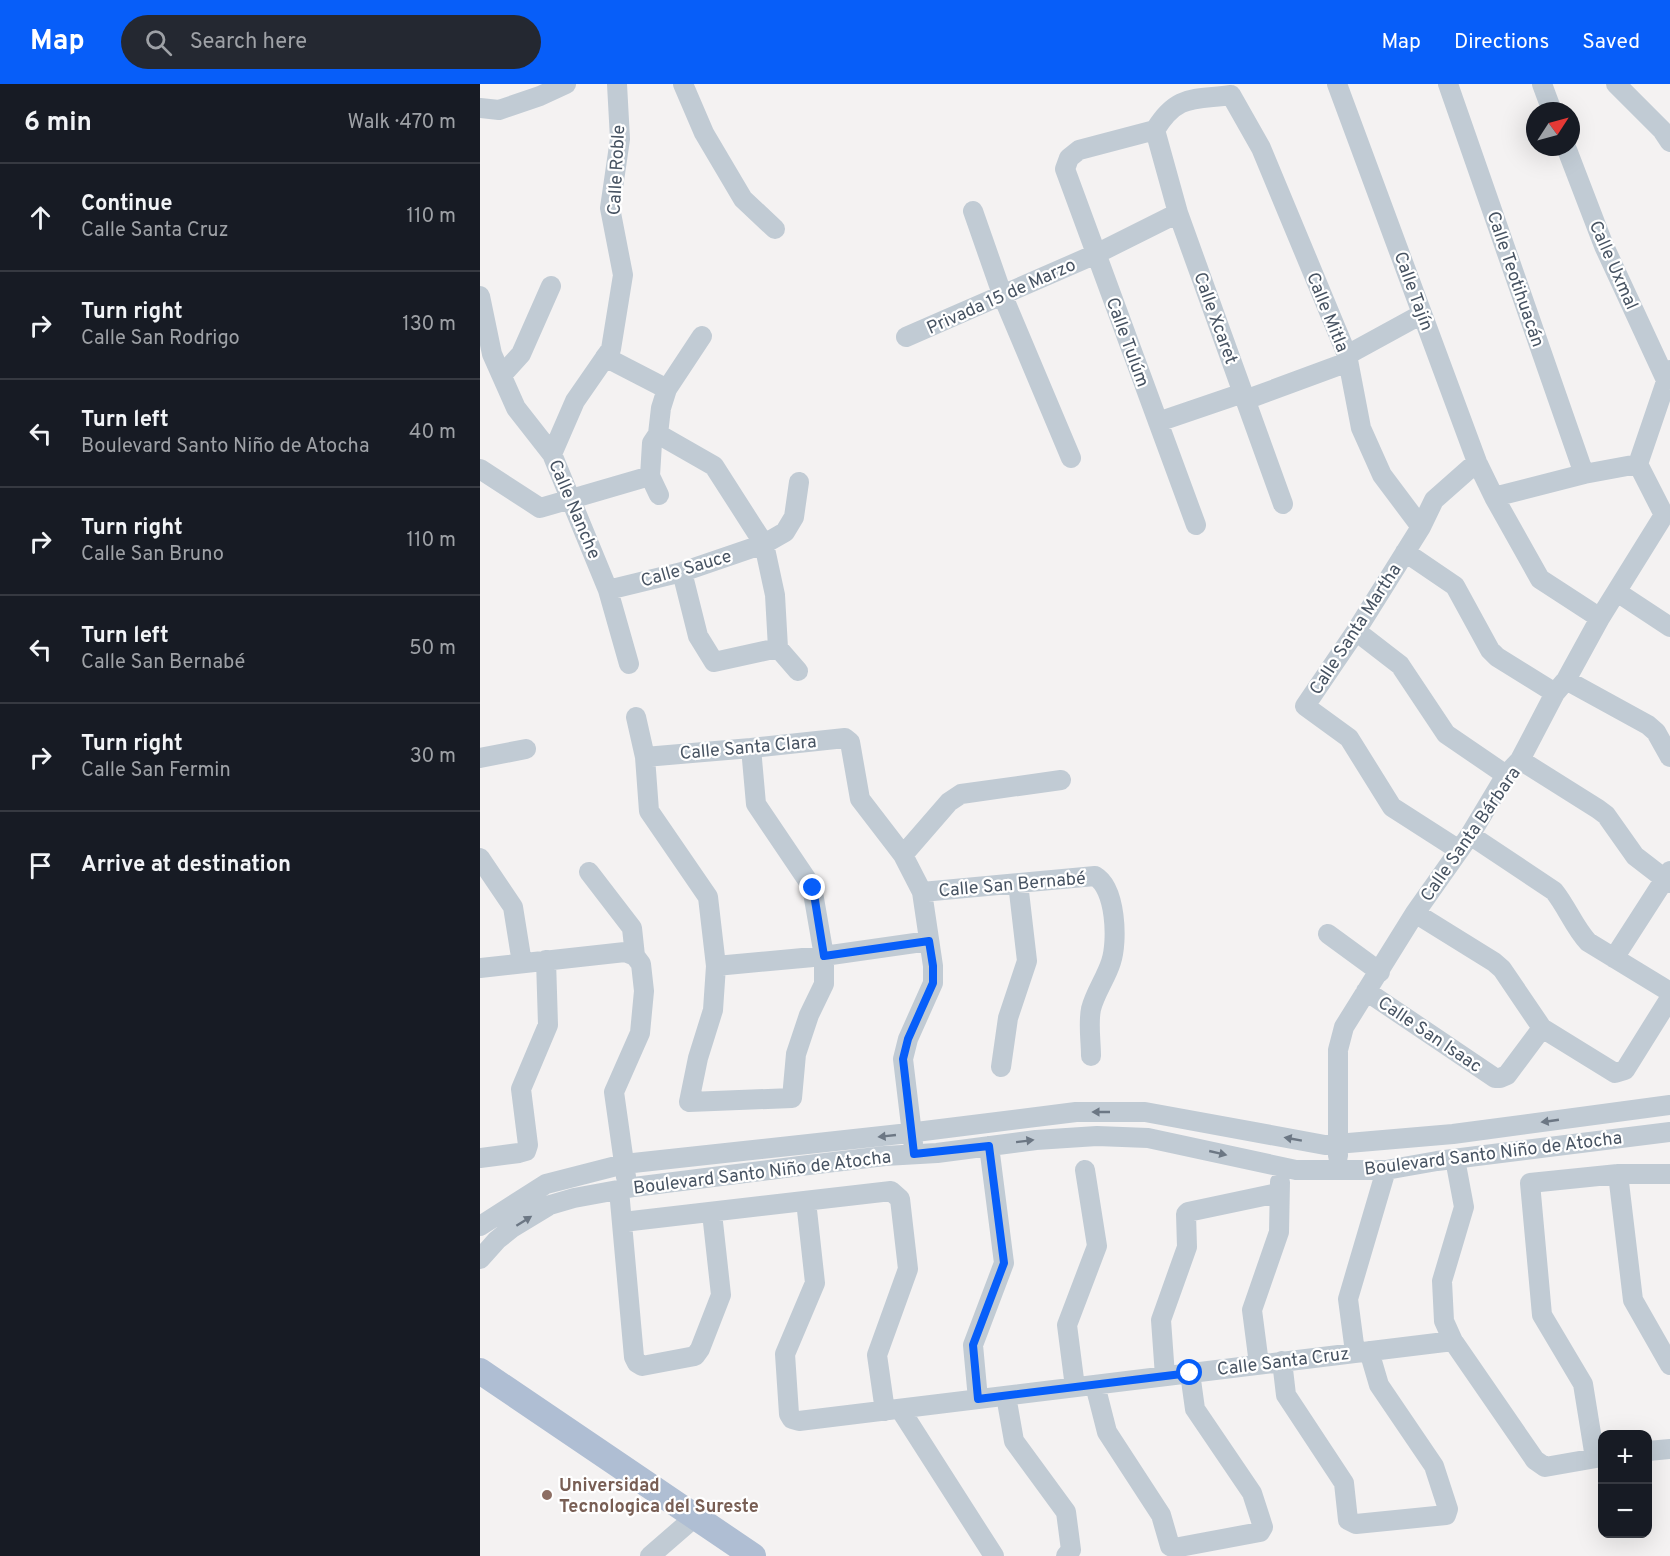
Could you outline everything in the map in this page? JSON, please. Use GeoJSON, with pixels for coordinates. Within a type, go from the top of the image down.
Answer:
{"type":"FeatureCollection","features":[{"type":"Feature","properties":{"kind":"main road"},"geometry":{"type":"LineString","coordinates":[[480,1371],[753,1556]]}},
{"type":"Feature","properties":{"kind":"street"},"geometry":{"type":"LineString","coordinates":[[480,108],[499,110],[539,90],[566,84]]}},
{"type":"Feature","properties":{"kind":"street","name":"Calle Roble"},"geometry":{"type":"LineString","coordinates":[[552,454],[575,401],[611,349],[623,274],[610,208],[620,139],[617,84]]}},
{"type":"Feature","properties":{"kind":"street"},"geometry":{"type":"LineString","coordinates":[[683,84],[704,132],[743,199],[775,229]]}},
{"type":"Feature","properties":{"kind":"street","name":"Calle Tajín"},"geometry":{"type":"LineString","coordinates":[[1337,84],[1477,462],[1494,497],[1540,579],[1600,618]]}},
{"type":"Feature","properties":{"kind":"street","name":"Calle Teotihuacán"},"geometry":{"type":"LineString","coordinates":[[1448,84],[1584,474]]}},
{"type":"Feature","properties":{"kind":"street"},"geometry":{"type":"LineString","coordinates":[[1542,84],[1549,102]]}},
{"type":"Feature","properties":{"kind":"street"},"geometry":{"type":"LineString","coordinates":[[1616,84],[1662,130],[1670,142]]}},
{"type":"Feature","properties":{"kind":"street"},"geometry":{"type":"LineString","coordinates":[[1155,130],[1166,112],[1182,101],[1234,89]]}},
{"type":"Feature","properties":{"kind":"street","name":"Calle Mitla"},"geometry":{"type":"LineString","coordinates":[[1234,89],[1347,358],[1361,428],[1382,476],[1421,527]]}},
{"type":"Feature","properties":{"kind":"street","name":"Calle Tulúm"},"geometry":{"type":"LineString","coordinates":[[1155,130],[1079,150],[1069,158],[1065,169],[1196,525]]}},
{"type":"Feature","properties":{"kind":"street","name":"Calle Xcaret"},"geometry":{"type":"LineString","coordinates":[[1155,130],[1178,213],[1283,504]]}},
{"type":"Feature","properties":{"kind":"street","name":"Calle Uxmal"},"geometry":{"type":"LineString","coordinates":[[1569,156],[1604,246],[1668,375]]}},
{"type":"Feature","properties":{"kind":"street"},"geometry":{"type":"LineString","coordinates":[[973,211],[1002,294],[1071,458]]}},
{"type":"Feature","properties":{"kind":"street","name":"Privada 15 de Marzo"},"geometry":{"type":"LineString","coordinates":[[906,337],[1095,254],[1178,213]]}},
{"type":"Feature","properties":{"kind":"street"},"geometry":{"type":"LineString","coordinates":[[502,375],[521,354],[551,286]]}},
{"type":"Feature","properties":{"kind":"street","name":"Calle Nanche"},"geometry":{"type":"LineString","coordinates":[[480,296],[492,354],[516,408],[552,454],[608,590],[630,664]]}},
{"type":"Feature","properties":{"kind":"street"},"geometry":{"type":"LineString","coordinates":[[1158,422],[1244,396],[1347,358],[1422,314]]}},
{"type":"Feature","properties":{"kind":"street"},"geometry":{"type":"LineString","coordinates":[[659,495],[650,476],[652,443],[658,434],[661,408],[667,389],[702,336]]}},
{"type":"Feature","properties":{"kind":"street"},"geometry":{"type":"LineString","coordinates":[[605,357],[667,389]]}},
{"type":"Feature","properties":{"kind":"street"},"geometry":{"type":"LineString","coordinates":[[1667,516],[1638,464],[1668,375]]}},
{"type":"Feature","properties":{"kind":"street"},"geometry":{"type":"LineString","coordinates":[[658,434],[714,466],[764,544],[775,595],[778,648],[798,671]]}},
{"type":"Feature","properties":{"kind":"street","name":"Calle Santa Martha"},"geometry":{"type":"LineString","coordinates":[[1464,843],[1392,807],[1349,738],[1305,706],[1356,631],[1421,527],[1434,500],[1477,462]]}},
{"type":"Feature","properties":{"kind":"street"},"geometry":{"type":"LineString","coordinates":[[1494,497],[1584,474],[1638,464]]}},
{"type":"Feature","properties":{"kind":"street"},"geometry":{"type":"LineString","coordinates":[[480,469],[540,508],[650,476]]}},
{"type":"Feature","properties":{"kind":"street","name":"Calle Sauce"},"geometry":{"type":"LineString","coordinates":[[608,590],[682,572],[764,544],[785,532],[794,518],[799,482]]}},
{"type":"Feature","properties":{"kind":"street","name":"Calle Santa Bárbara"},"geometry":{"type":"LineString","coordinates":[[1338,1170],[1338,1050],[1344,1027],[1415,913],[1464,843],[1506,775],[1521,760],[1560,686],[1600,618],[1667,516]]}},
{"type":"Feature","properties":{"kind":"street"},"geometry":{"type":"LineString","coordinates":[[1404,552],[1455,586],[1490,650],[1497,657],[1648,725],[1656,732],[1670,757]]}},
{"type":"Feature","properties":{"kind":"street"},"geometry":{"type":"LineString","coordinates":[[682,572],[698,636],[714,662],[778,648]]}},
{"type":"Feature","properties":{"kind":"street"},"geometry":{"type":"LineString","coordinates":[[1617,592],[1670,627]]}},
{"type":"Feature","properties":{"kind":"street"},"geometry":{"type":"LineString","coordinates":[[1356,631],[1400,665],[1446,735],[1506,775]]}},
{"type":"Feature","properties":{"kind":"street"},"geometry":{"type":"LineString","coordinates":[[636,717],[645,756],[649,811],[708,897],[716,966],[713,1010],[698,1058],[689,1102],[792,1098],[796,1054],[809,1015],[824,984],[824,956],[813,888],[756,804],[751,748]]}},
{"type":"Feature","properties":{"kind":"street","name":"Calle Santa Clara"},"geometry":{"type":"LineString","coordinates":[[645,756],[845,738],[850,742],[860,799],[903,855]]}},
{"type":"Feature","properties":{"kind":"street"},"geometry":{"type":"LineString","coordinates":[[480,758],[526,749]]}},
{"type":"Feature","properties":{"kind":"street"},"geometry":{"type":"LineString","coordinates":[[1521,760],[1606,815],[1635,856],[1668,878],[1614,958]]}},
{"type":"Feature","properties":{"kind":"street"},"geometry":{"type":"LineString","coordinates":[[914,1154],[903,1059],[908,1039],[933,983],[933,966],[922,892],[903,855],[949,802],[961,794],[1061,780]]}},
{"type":"Feature","properties":{"kind":"street"},"geometry":{"type":"LineString","coordinates":[[1464,843],[1554,891],[1588,942],[1670,992]]}},
{"type":"Feature","properties":{"kind":"street"},"geometry":{"type":"LineString","coordinates":[[480,858],[513,907],[522,963]]}},
{"type":"Feature","properties":{"kind":"street"},"geometry":{"type":"LineString","coordinates":[[589,872],[632,928],[635,956],[641,964],[644,991],[640,1033],[614,1092],[624,1164],[623,1222],[634,1357],[637,1363],[642,1365],[695,1356],[700,1349],[721,1295],[712,1213]]}},
{"type":"Feature","properties":{"kind":"street","name":"Calle San Bernabé"},"geometry":{"type":"LineString","coordinates":[[922,892],[1095,876],[1101,880],[1107,888],[1115,929],[1112,961],[1091,1010],[1091,1056]]}},
{"type":"Feature","properties":{"kind":"street"},"geometry":{"type":"LineString","coordinates":[[1001,1067],[1008,1018],[1027,961],[1018,883]]}},
{"type":"Feature","properties":{"kind":"street"},"geometry":{"type":"LineString","coordinates":[[1415,913],[1494,962],[1502,969],[1542,1028],[1615,1073],[1625,1070],[1670,998]]}},
{"type":"Feature","properties":{"kind":"street","name":"Calle San Isaac"},"geometry":{"type":"LineString","coordinates":[[1328,934],[1380,972]]}},
{"type":"Feature","properties":{"kind":"street"},"geometry":{"type":"LineString","coordinates":[[716,966],[824,956],[929,941]]}},
{"type":"Feature","properties":{"kind":"street"},"geometry":{"type":"LineString","coordinates":[[480,968],[625,952],[635,956]]}},
{"type":"Feature","properties":{"kind":"street"},"geometry":{"type":"LineString","coordinates":[[480,1158],[519,1154],[526,1151],[528,1145],[521,1089],[548,1025],[546,960]]}},
{"type":"Feature","properties":{"kind":"street","name":"Calle San Isaac"},"geometry":{"type":"LineString","coordinates":[[1366,991],[1495,1078],[1507,1075],[1542,1028]]}},
{"type":"Feature","properties":{"kind":"street","name":"Boulevard Santo Niño de Atocha"},"geometry":{"type":"LineString","coordinates":[[480,1226],[546,1184],[624,1164],[1076,1112],[1145,1112],[1325,1145],[1453,1134],[1670,1105]]}},
{"type":"Feature","properties":{"kind":"street"},"geometry":{"type":"LineString","coordinates":[[1594,1115],[1600,1141]]}},
{"type":"Feature","properties":{"kind":"street","name":"Boulevard Santo Niño de Atocha"},"geometry":{"type":"LineString","coordinates":[[480,1259],[497,1240],[512,1228],[550,1205],[574,1198],[624,1189],[800,1166],[1036,1140],[1097,1136],[1148,1138],[1296,1170],[1386,1170],[1670,1132]]}},
{"type":"Feature","properties":{"kind":"street"},"geometry":{"type":"LineString","coordinates":[[978,1399],[973,1345],[1004,1263],[989,1146]]}},
{"type":"Feature","properties":{"kind":"street"},"geometry":{"type":"LineString","coordinates":[[1455,1159],[1464,1207],[1442,1281],[1444,1321],[1453,1341],[1534,1460],[1545,1467],[1598,1457]]}},
{"type":"Feature","properties":{"kind":"street"},"geometry":{"type":"LineString","coordinates":[[1259,1365],[1252,1310],[1279,1232],[1278,1193],[1281,1167]]}},
{"type":"Feature","properties":{"kind":"street"},"geometry":{"type":"LineString","coordinates":[[1074,1387],[1067,1325],[1097,1246],[1085,1170]]}},
{"type":"Feature","properties":{"kind":"street"},"geometry":{"type":"LineString","coordinates":[[1282,1361],[1286,1395],[1344,1483],[1348,1520],[1351,1523],[1446,1515],[1448,1509],[1434,1466],[1379,1385],[1362,1352],[1348,1299],[1386,1170]]}},
{"type":"Feature","properties":{"kind":"street"},"geometry":{"type":"LineString","coordinates":[[1618,1174],[1633,1300],[1670,1365]]}},
{"type":"Feature","properties":{"kind":"street"},"geometry":{"type":"LineString","coordinates":[[1598,1452],[1583,1384],[1542,1315],[1530,1183],[1618,1174],[1670,1174]]}},
{"type":"Feature","properties":{"kind":"street"},"geometry":{"type":"LineString","coordinates":[[623,1222],[891,1191],[896,1193],[900,1198],[908,1269],[877,1354],[892,1410],[994,1556]]}},
{"type":"Feature","properties":{"kind":"street"},"geometry":{"type":"LineString","coordinates":[[1166,1376],[1161,1320],[1187,1247],[1186,1214],[1278,1193]]}},
{"type":"Feature","properties":{"kind":"street","name":"Calle Santa Cruz"},"geometry":{"type":"LineString","coordinates":[[806,1201],[815,1282],[785,1354],[789,1414],[792,1419],[799,1421],[1453,1341]]}},
{"type":"Feature","properties":{"kind":"street"},"geometry":{"type":"LineString","coordinates":[[1095,1385],[1107,1432],[1161,1515],[1170,1546],[1174,1548],[1260,1532],[1263,1530],[1252,1493],[1195,1409],[1190,1373]]}},
{"type":"Feature","properties":{"kind":"street"},"geometry":{"type":"LineString","coordinates":[[1006,1396],[1014,1441],[1066,1512],[1068,1555]]}},
{"type":"Feature","properties":{"kind":"street"},"geometry":{"type":"LineString","coordinates":[[1652,1451],[1670,1449]]}},
{"type":"Feature","properties":{"kind":"street"},"geometry":{"type":"LineString","coordinates":[[650,1556],[695,1517]]}},
{"type":"Feature","properties":{"kind":"place","name":"Universidad Tecnologica del Sureste"},"geometry":{"type":"Point","coordinates":[547,1495]}},
{"type":"Feature","properties":{"kind":"route"},"geometry":{"type":"LineString","coordinates":[[813,888],[824,956],[929,941],[933,983],[908,1039],[903,1059],[914,1154],[989,1146],[1004,1263],[973,1345],[978,1399],[1190,1373]]}}]}
